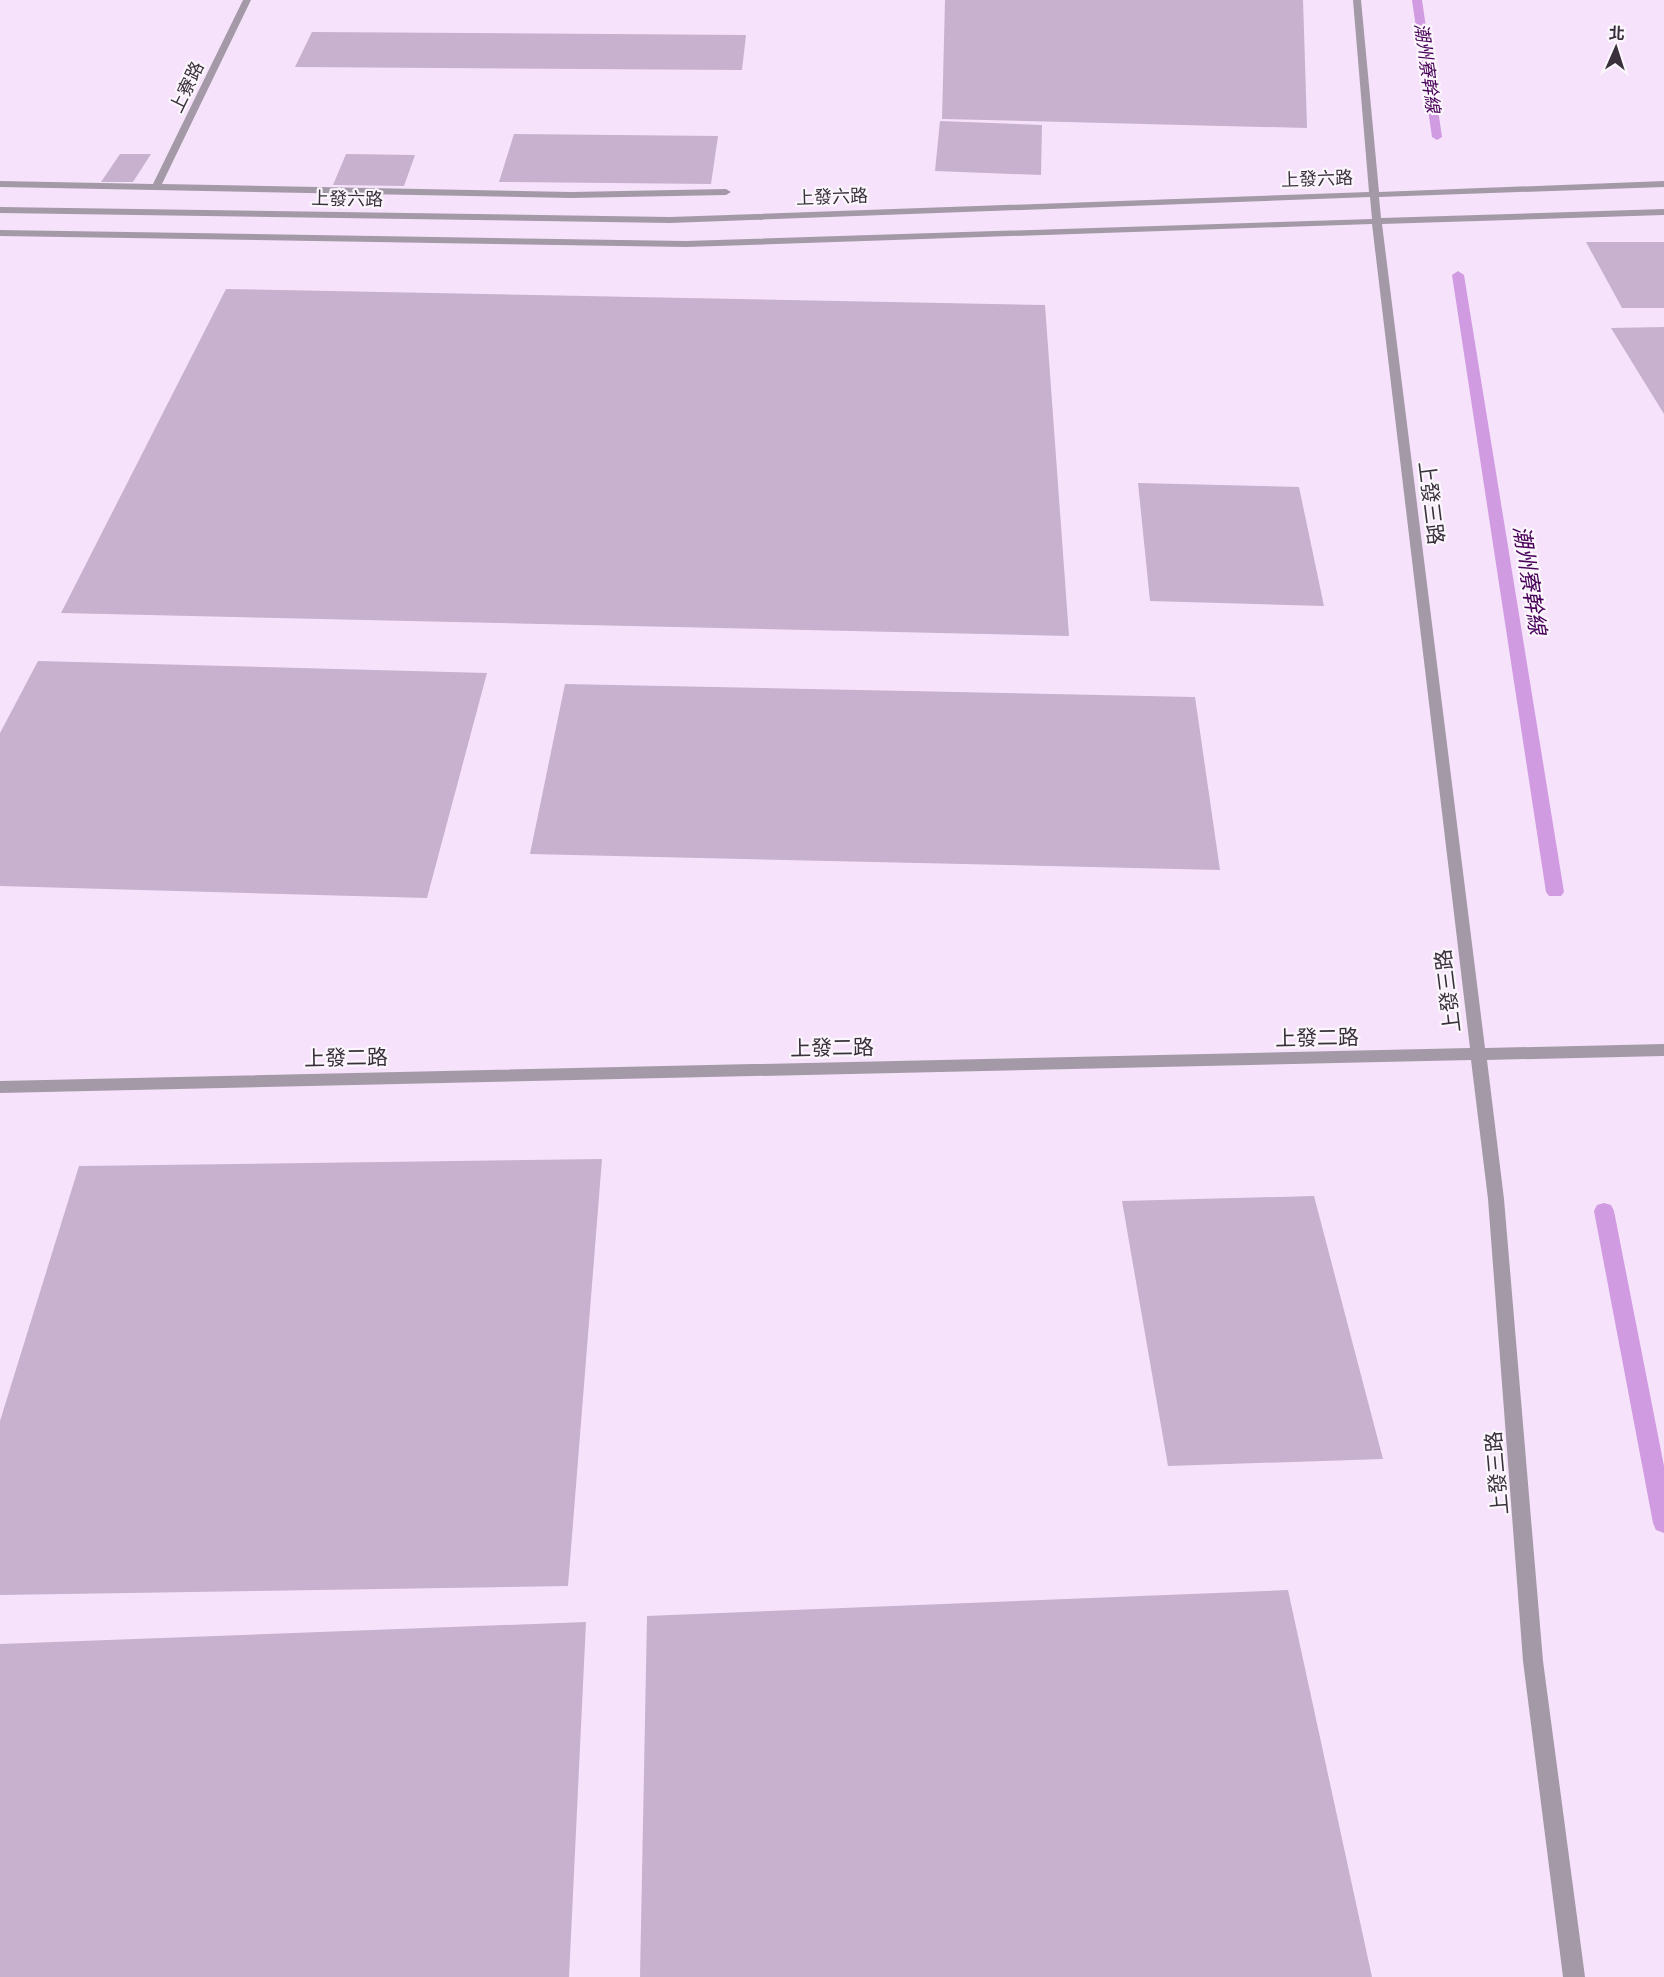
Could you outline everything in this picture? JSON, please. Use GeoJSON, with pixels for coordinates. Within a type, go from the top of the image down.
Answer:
{"type":"FeatureCollection","features":[{"type":"Feature","properties":{"kind":"street","name":"上寮路"},"geometry":{"type":"LineString","coordinates":[[156,188],[247,0]]}},
{"type":"Feature","properties":{"kind":"street","name":"上發三路"},"geometry":{"type":"LineString","coordinates":[[1357,0],[1377,221],[1496,1199],[1533,1661],[1574,1977]]}},
{"type":"Feature","properties":{"kind":"street"},"geometry":{"type":"LineString","coordinates":[[0,184],[571,195],[726,192]]}},
{"type":"Feature","properties":{"kind":"street","name":"上發六路"},"geometry":{"type":"LineString","coordinates":[[0,210],[670,220],[1664,184]]}},
{"type":"Feature","properties":{"kind":"street","name":"上發六路"},"geometry":{"type":"LineString","coordinates":[[0,233],[686,244],[1664,212]]}},
{"type":"Feature","properties":{"kind":"street","name":"上發二路"},"geometry":{"type":"LineString","coordinates":[[0,1087],[1664,1050]]}},
{"type":"Feature","properties":{"kind":"building"},"geometry":{"type":"Polygon","coordinates":[[[945,0],[1303,0],[1307,128],[942,119],[945,0]]]}},
{"type":"Feature","properties":{"kind":"building"},"geometry":{"type":"Polygon","coordinates":[[[312,32],[746,35],[742,70],[295,67],[312,32]]]}},
{"type":"Feature","properties":{"kind":"building"},"geometry":{"type":"Polygon","coordinates":[[[940,121],[1042,125],[1041,175],[935,171],[940,121]]]}},
{"type":"Feature","properties":{"kind":"building"},"geometry":{"type":"Polygon","coordinates":[[[514,134],[718,136],[711,184],[499,182],[514,134]]]}},
{"type":"Feature","properties":{"kind":"building"},"geometry":{"type":"Polygon","coordinates":[[[120,154],[151,154],[133,182],[101,182],[120,154]]]}},
{"type":"Feature","properties":{"kind":"building"},"geometry":{"type":"Polygon","coordinates":[[[346,154],[415,155],[404,186],[333,185],[346,154]]]}},
{"type":"Feature","properties":{"kind":"building"},"geometry":{"type":"Polygon","coordinates":[[[1586,242],[1664,242],[1664,308],[1622,308],[1586,242]]]}},
{"type":"Feature","properties":{"kind":"building"},"geometry":{"type":"Polygon","coordinates":[[[226,289],[1045,305],[1069,636],[61,613],[226,289]]]}},
{"type":"Feature","properties":{"kind":"building"},"geometry":{"type":"Polygon","coordinates":[[[1664,327],[1664,414],[1611,328],[1664,327]]]}},
{"type":"Feature","properties":{"kind":"building"},"geometry":{"type":"Polygon","coordinates":[[[1138,483],[1299,487],[1324,606],[1150,601],[1138,483]]]}},
{"type":"Feature","properties":{"kind":"building"},"geometry":{"type":"Polygon","coordinates":[[[38,661],[487,673],[427,898],[0,886],[0,733],[38,661]]]}},
{"type":"Feature","properties":{"kind":"building"},"geometry":{"type":"Polygon","coordinates":[[[565,684],[1195,697],[1220,870],[530,854],[565,684]]]}},
{"type":"Feature","properties":{"kind":"building"},"geometry":{"type":"Polygon","coordinates":[[[602,1159],[568,1586],[0,1595],[0,1421],[79,1166],[602,1159]]]}},
{"type":"Feature","properties":{"kind":"building"},"geometry":{"type":"Polygon","coordinates":[[[1314,1196],[1383,1459],[1168,1466],[1122,1201],[1314,1196]]]}},
{"type":"Feature","properties":{"kind":"building"},"geometry":{"type":"Polygon","coordinates":[[[1288,1590],[1372,1977],[640,1977],[647,1616],[1288,1590]]]}},
{"type":"Feature","properties":{"kind":"building"},"geometry":{"type":"Polygon","coordinates":[[[586,1622],[569,1977],[0,1977],[0,1644],[586,1622]]]}},
{"type":"Feature","properties":{"kind":"waterway","name":"潮州寮幹線"},"geometry":{"type":"LineString","coordinates":[[1417,0],[1437,137]]}},
{"type":"Feature","properties":{"kind":"waterway","name":"潮州寮幹線"},"geometry":{"type":"LineString","coordinates":[[1458,275],[1555,892]]}},
{"type":"Feature","properties":{"kind":"waterway","name":"潮州寮幹線"},"geometry":{"type":"LineString","coordinates":[[1604,1211],[1664,1523]]}}]}
